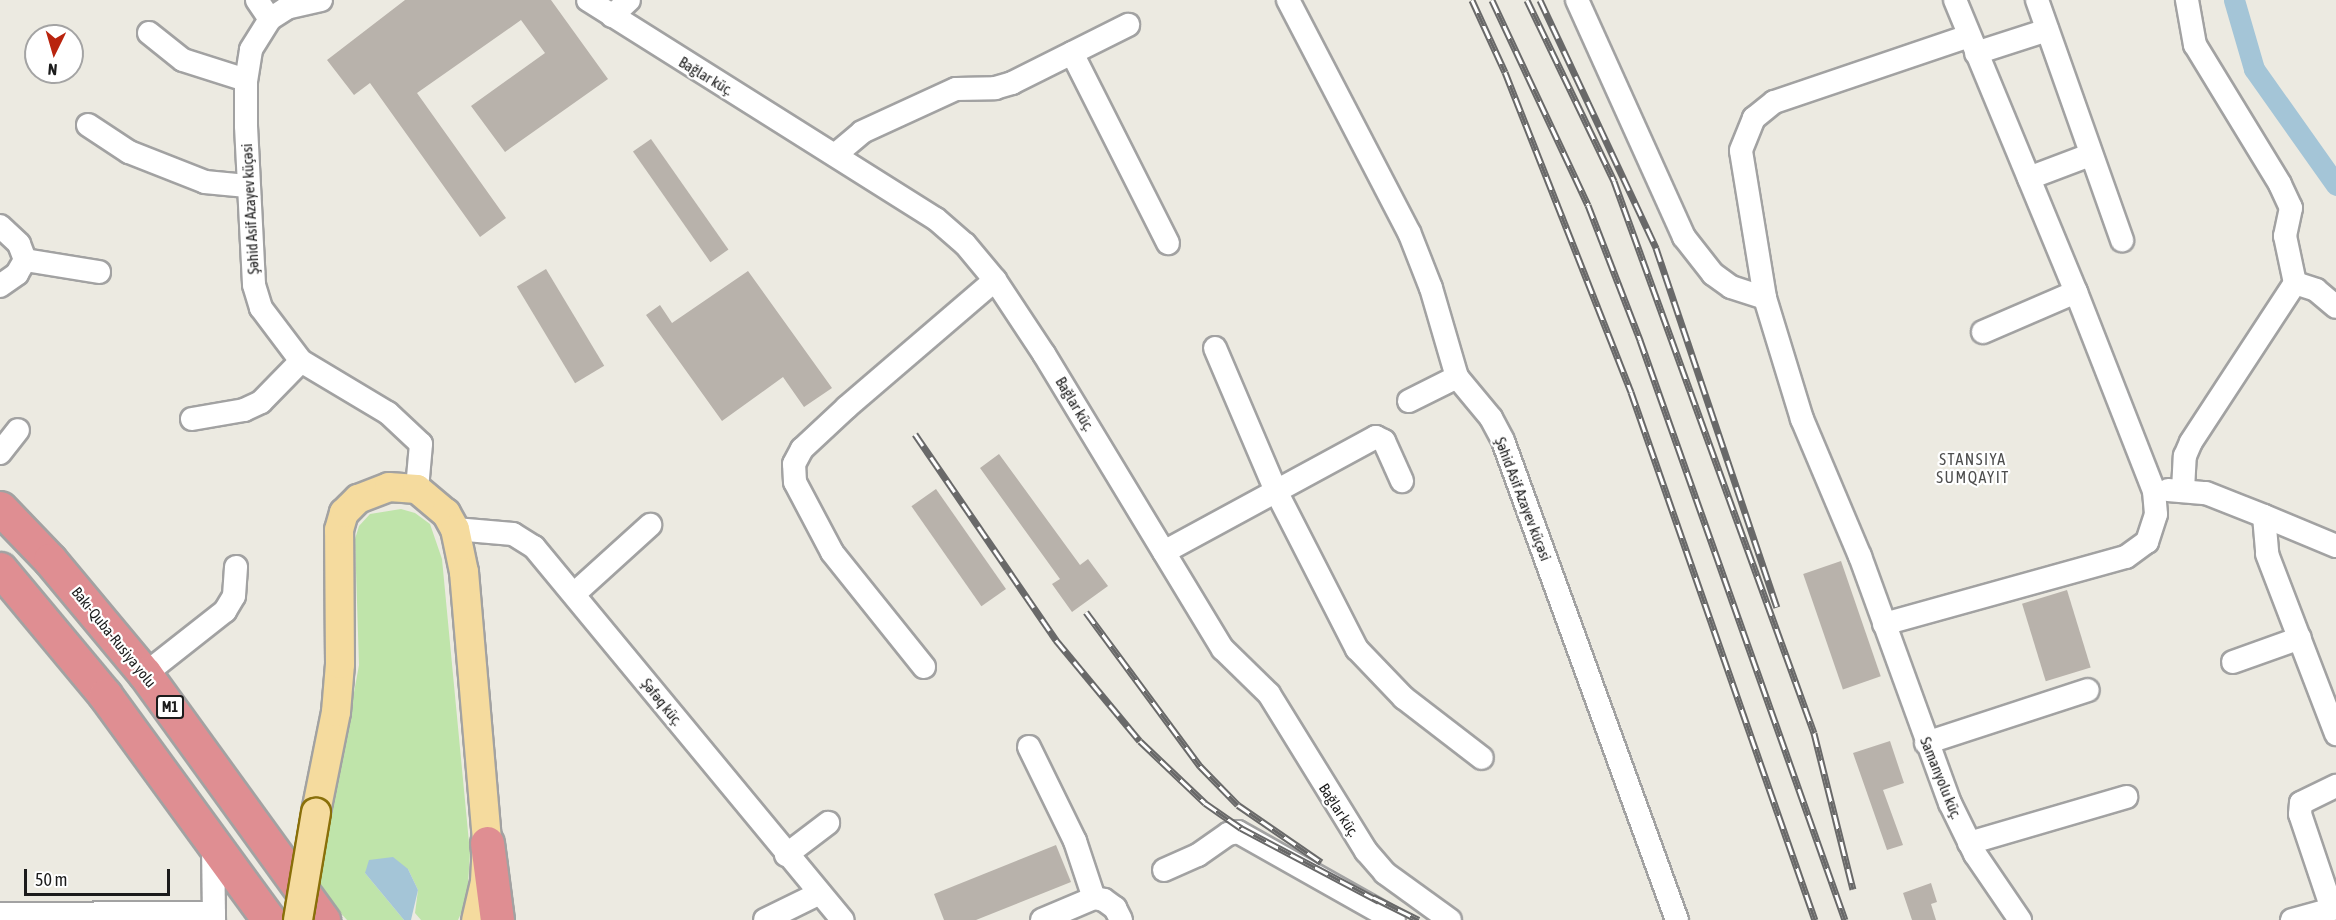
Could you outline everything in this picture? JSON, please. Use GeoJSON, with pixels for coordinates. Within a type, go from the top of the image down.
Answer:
{"type":"FeatureCollection","features":[{"type":"Feature","properties":{"kind":"highway","name":"Bakı-Quba-Rusiya yolu"},"geometry":{"type":"LineString","coordinates":[[0,508],[50,560],[145,674],[316,917]]}},
{"type":"Feature","properties":{"kind":"highway"},"geometry":{"type":"LineString","coordinates":[[0,569],[65,644],[213,839],[269,920]]}},
{"type":"Feature","properties":{"kind":"highway"},"geometry":{"type":"LineString","coordinates":[[488,843],[497,920]]}},
{"type":"Feature","properties":{"kind":"main road"},"geometry":{"type":"LineString","coordinates":[[316,917],[316,812],[336,712],[340,664],[339,531],[344,513],[358,499],[389,487],[417,489],[434,500],[455,529],[464,572],[488,843],[485,882],[476,920]]}},
{"type":"Feature","properties":{"kind":"street","name":"Şəhid Asif Azayev küçəsi"},"geometry":{"type":"LineString","coordinates":[[321,0],[287,8],[263,9],[251,50],[246,80],[250,261],[261,308],[301,361],[388,413],[421,444],[423,456],[417,489]]}},
{"type":"Feature","properties":{"kind":"street","name":"Bağlar küç."},"geometry":{"type":"LineString","coordinates":[[588,0],[936,219],[965,244],[995,280],[1223,649],[1269,694],[1366,851],[1385,873],[1450,920]]}},
{"type":"Feature","properties":{"kind":"street"},"geometry":{"type":"LineString","coordinates":[[612,16],[629,0]]}},
{"type":"Feature","properties":{"kind":"street","name":"Şəhid Asif Azayev küçəsi"},"geometry":{"type":"LineString","coordinates":[[1288,0],[1409,232],[1431,288],[1457,377],[1491,418],[1503,441],[1677,920]]}},
{"type":"Feature","properties":{"kind":"street"},"geometry":{"type":"LineString","coordinates":[[1577,0],[1684,237],[1713,274],[1747,295],[1765,298]]}},
{"type":"Feature","properties":{"kind":"street"},"geometry":{"type":"LineString","coordinates":[[2037,0],[2122,240]]}},
{"type":"Feature","properties":{"kind":"street"},"geometry":{"type":"LineString","coordinates":[[2183,490],[2185,456],[2191,442],[2295,283],[2285,236],[2291,208],[2280,184],[2195,45],[2187,0]]}},
{"type":"Feature","properties":{"kind":"street"},"geometry":{"type":"LineString","coordinates":[[1884,624],[2126,558],[2147,542],[2154,528],[2154,491],[2076,292],[1973,45],[1960,1]]}},
{"type":"Feature","properties":{"kind":"street"},"geometry":{"type":"LineString","coordinates":[[835,155],[862,132],[956,88],[995,88],[1012,83],[1128,25]]}},
{"type":"Feature","properties":{"kind":"street","name":"Samanyolu küç."},"geometry":{"type":"LineString","coordinates":[[2020,920],[1969,843],[1926,743],[1884,624],[1802,419],[1765,298],[1742,151],[1754,118],[1774,102],[1973,45],[2047,30]]}},
{"type":"Feature","properties":{"kind":"street"},"geometry":{"type":"LineString","coordinates":[[149,33],[183,60],[246,80]]}},
{"type":"Feature","properties":{"kind":"street"},"geometry":{"type":"LineString","coordinates":[[1072,53],[1168,243]]}},
{"type":"Feature","properties":{"kind":"street"},"geometry":{"type":"LineString","coordinates":[[88,125],[129,152],[205,182],[247,186]]}},
{"type":"Feature","properties":{"kind":"street"},"geometry":{"type":"LineString","coordinates":[[2029,178],[2090,155]]}},
{"type":"Feature","properties":{"kind":"street"},"geometry":{"type":"LineString","coordinates":[[0,226],[19,244],[25,260]]}},
{"type":"Feature","properties":{"kind":"street"},"geometry":{"type":"LineString","coordinates":[[25,260],[99,272]]}},
{"type":"Feature","properties":{"kind":"street"},"geometry":{"type":"LineString","coordinates":[[0,286],[17,274],[25,260]]}},
{"type":"Feature","properties":{"kind":"street"},"geometry":{"type":"LineString","coordinates":[[924,667],[832,552],[795,482],[794,464],[802,449],[847,407],[995,280]]}},
{"type":"Feature","properties":{"kind":"street"},"geometry":{"type":"LineString","coordinates":[[2295,283],[2316,290],[2336,307]]}},
{"type":"Feature","properties":{"kind":"street"},"geometry":{"type":"LineString","coordinates":[[1983,332],[2076,292]]}},
{"type":"Feature","properties":{"kind":"street"},"geometry":{"type":"LineString","coordinates":[[1215,348],[1275,489],[1357,649],[1404,698],[1482,758]]}},
{"type":"Feature","properties":{"kind":"street"},"geometry":{"type":"LineString","coordinates":[[192,419],[243,410],[261,402],[301,361]]}},
{"type":"Feature","properties":{"kind":"street"},"geometry":{"type":"LineString","coordinates":[[1409,401],[1457,377]]}},
{"type":"Feature","properties":{"kind":"street"},"geometry":{"type":"LineString","coordinates":[[0,453],[18,430]]}},
{"type":"Feature","properties":{"kind":"street"},"geometry":{"type":"LineString","coordinates":[[1164,552],[1275,489],[1376,437],[1384,441],[1402,481]]}},
{"type":"Feature","properties":{"kind":"street"},"geometry":{"type":"LineString","coordinates":[[2154,491],[2183,490],[2206,493],[2336,546]]}},
{"type":"Feature","properties":{"kind":"street"},"geometry":{"type":"LineString","coordinates":[[2264,516],[2267,554],[2336,734]]}},
{"type":"Feature","properties":{"kind":"street"},"geometry":{"type":"LineString","coordinates":[[574,594],[650,525]]}},
{"type":"Feature","properties":{"kind":"street","name":"Şəfəq küç."},"geometry":{"type":"LineString","coordinates":[[455,529],[500,531],[523,539],[574,594],[786,855],[843,920]]}},
{"type":"Feature","properties":{"kind":"street"},"geometry":{"type":"LineString","coordinates":[[145,674],[225,611],[234,596],[236,567]]}},
{"type":"Feature","properties":{"kind":"street"},"geometry":{"type":"LineString","coordinates":[[2233,662],[2300,638]]}},
{"type":"Feature","properties":{"kind":"street"},"geometry":{"type":"LineString","coordinates":[[1926,743],[2088,690]]}},
{"type":"Feature","properties":{"kind":"street"},"geometry":{"type":"LineString","coordinates":[[1029,747],[1075,841],[1094,898]]}},
{"type":"Feature","properties":{"kind":"street"},"geometry":{"type":"LineString","coordinates":[[2292,920],[2334,908],[2326,861],[2303,830],[2301,803],[2336,786]]}},
{"type":"Feature","properties":{"kind":"street"},"geometry":{"type":"LineString","coordinates":[[1969,843],[2126,797]]}},
{"type":"Feature","properties":{"kind":"street"},"geometry":{"type":"LineString","coordinates":[[786,855],[828,823]]}},
{"type":"Feature","properties":{"kind":"street"},"geometry":{"type":"LineString","coordinates":[[1164,870],[1203,851],[1228,834],[1238,832],[1394,920]]}},
{"type":"Feature","properties":{"kind":"street"},"geometry":{"type":"LineString","coordinates":[[0,914],[214,917],[213,839]]}},
{"type":"Feature","properties":{"kind":"street"},"geometry":{"type":"LineString","coordinates":[[765,920],[820,893]]}},
{"type":"Feature","properties":{"kind":"street"},"geometry":{"type":"LineString","coordinates":[[1042,920],[1094,898],[1110,904],[1121,920]]}},
{"type":"Feature","properties":{"kind":"green space"},"geometry":{"type":"Polygon","coordinates":[[[401,509],[415,513],[430,524],[442,559],[470,853],[467,900],[458,920],[421,920],[415,913],[418,890],[408,869],[365,873],[404,920],[347,920],[318,888],[359,665],[355,539],[359,526],[370,514],[401,509]]]}},
{"type":"Feature","properties":{"kind":"water"},"geometry":{"type":"Polygon","coordinates":[[[393,857],[408,869],[418,890],[411,920],[404,920],[365,873],[369,860],[393,857]]]}},
{"type":"Feature","properties":{"kind":"building"},"geometry":{"type":"Polygon","coordinates":[[[405,0],[551,0],[608,79],[505,152],[471,106],[545,53],[521,20],[417,93],[506,218],[480,237],[370,83],[354,95],[327,60],[405,0]]]}},
{"type":"Feature","properties":{"kind":"building"},"geometry":{"type":"Polygon","coordinates":[[[651,139],[728,250],[710,262],[633,152],[651,139]]]}},
{"type":"Feature","properties":{"kind":"building"},"geometry":{"type":"Polygon","coordinates":[[[546,269],[604,366],[575,383],[517,287],[546,269]]]}},
{"type":"Feature","properties":{"kind":"building"},"geometry":{"type":"Polygon","coordinates":[[[748,271],[832,388],[804,407],[783,377],[722,421],[646,315],[660,305],[672,323],[748,271]]]}},
{"type":"Feature","properties":{"kind":"building"},"geometry":{"type":"Polygon","coordinates":[[[999,454],[1080,565],[1088,559],[1108,586],[1072,612],[1052,584],[1060,579],[980,468],[999,454]]]}},
{"type":"Feature","properties":{"kind":"building"},"geometry":{"type":"Polygon","coordinates":[[[936,489],[1006,589],[981,606],[911,506],[936,489]]]}},
{"type":"Feature","properties":{"kind":"building"},"geometry":{"type":"Polygon","coordinates":[[[1841,561],[1881,676],[1843,689],[1803,574],[1841,561]]]}},
{"type":"Feature","properties":{"kind":"building"},"geometry":{"type":"Polygon","coordinates":[[[2067,590],[2091,667],[2046,681],[2022,604],[2067,590]]]}},
{"type":"Feature","properties":{"kind":"building"},"geometry":{"type":"Polygon","coordinates":[[[1890,741],[1904,783],[1883,790],[1903,845],[1887,850],[1853,753],[1890,741]]]}},
{"type":"Feature","properties":{"kind":"building"},"geometry":{"type":"Polygon","coordinates":[[[1056,845],[1071,882],[976,920],[944,920],[934,894],[1056,845]]]}},
{"type":"Feature","properties":{"kind":"building"},"geometry":{"type":"Polygon","coordinates":[[[1931,883],[1937,902],[1931,904],[1936,920],[1912,920],[1903,893],[1931,883]]]}},
{"type":"Feature","properties":{"kind":"waterway"},"geometry":{"type":"LineString","coordinates":[[2234,0],[2254,69],[2336,185]]}},
{"type":"Feature","properties":{"kind":"railway"},"geometry":{"type":"LineString","coordinates":[[1472,0],[1505,72],[1631,392],[1815,920]]}},
{"type":"Feature","properties":{"kind":"railway"},"geometry":{"type":"LineString","coordinates":[[1492,0],[1588,205],[1640,340],[1845,920]]}},
{"type":"Feature","properties":{"kind":"railway"},"geometry":{"type":"LineString","coordinates":[[1527,0],[1614,181],[1814,733],[1853,889]]}},
{"type":"Feature","properties":{"kind":"railway"},"geometry":{"type":"LineString","coordinates":[[1540,0],[1656,248],[1777,607]]}},
{"type":"Feature","properties":{"kind":"railway"},"geometry":{"type":"LineString","coordinates":[[915,434],[1056,640],[1140,741],[1205,803],[1241,828],[1379,901]]}},
{"type":"Feature","properties":{"kind":"railway"},"geometry":{"type":"LineString","coordinates":[[1086,612],[1200,766],[1238,805],[1321,862]]}},
{"type":"Feature","properties":{"kind":"railway"},"geometry":{"type":"LineString","coordinates":[[1373,897],[1419,920]]}},
{"type":"Feature","properties":{"kind":"district","name":"STANSIYA SUMQAYIT"},"geometry":{"type":"Point","coordinates":[1973,468]}}]}
